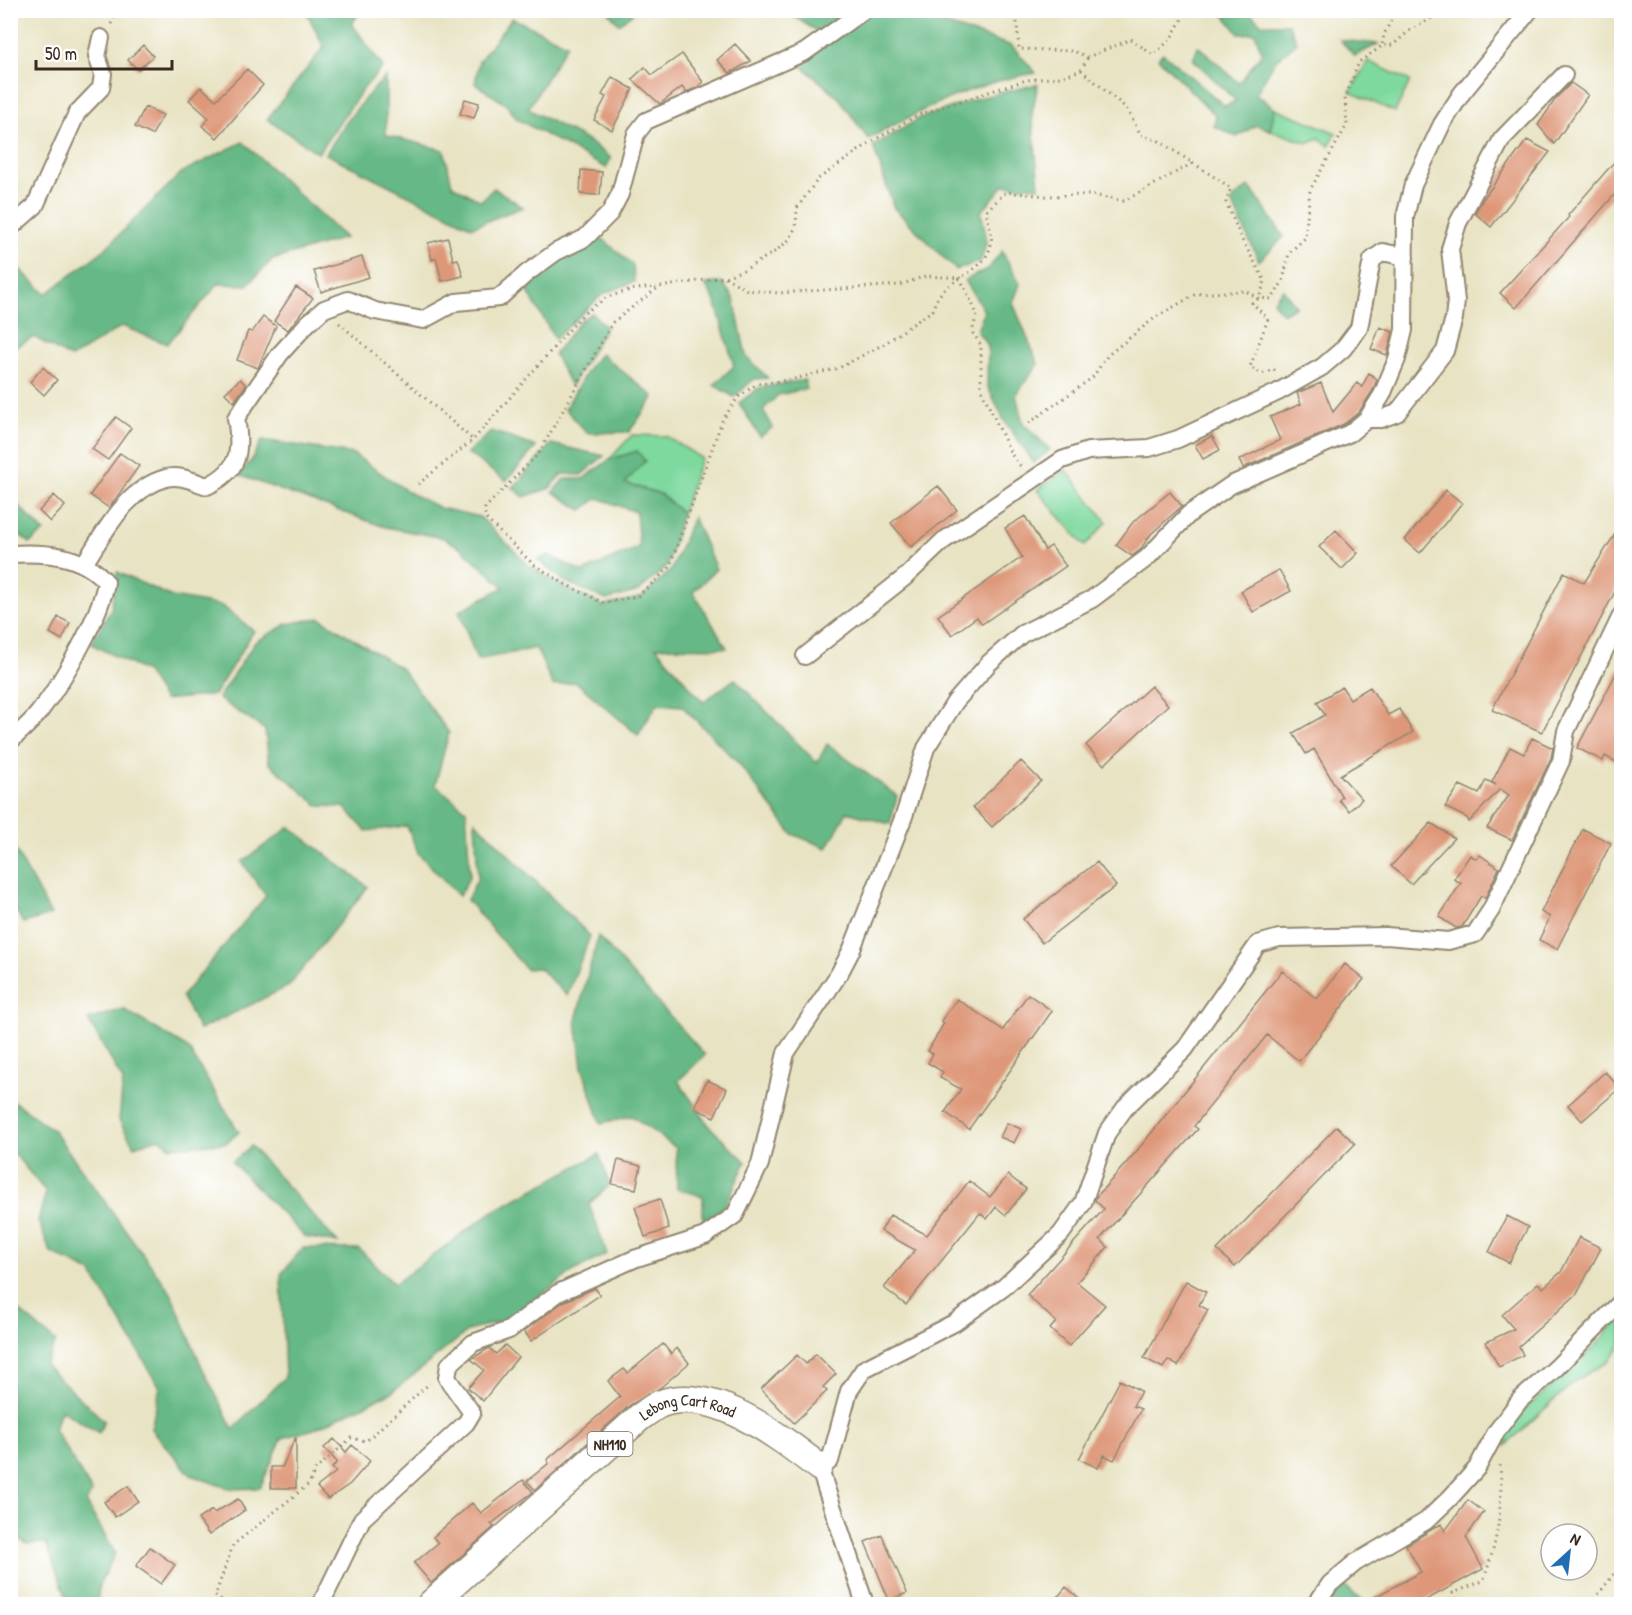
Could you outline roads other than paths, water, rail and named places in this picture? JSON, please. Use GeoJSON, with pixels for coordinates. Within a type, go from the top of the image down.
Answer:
{"type":"FeatureCollection","features":[{"type":"Feature","properties":{"kind":"highway","name":"Lebong Cart Road"},"geometry":{"type":"LineString","coordinates":[[431,1605],[640,1417],[660,1404],[692,1400],[739,1414],[781,1438],[819,1467]]}},
{"type":"Feature","properties":{"kind":"street"},"geometry":{"type":"LineString","coordinates":[[84,564],[111,522],[143,489],[167,477],[186,479],[207,486],[226,477],[236,461],[240,438],[236,418],[280,354],[324,309],[348,300],[375,311],[423,320],[456,302],[499,298],[527,273],[556,252],[585,238],[610,213],[620,194],[636,134],[646,121],[805,52],[864,10]]}},
{"type":"Feature","properties":{"kind":"street"},"geometry":{"type":"LineString","coordinates":[[321,1605],[362,1519],[466,1423],[472,1413],[447,1378],[449,1365],[473,1343],[509,1330],[558,1293],[623,1263],[705,1236],[735,1215],[760,1164],[786,1053],[839,974],[851,951],[904,816],[926,748],[955,702],[989,663],[1022,634],[1092,599],[1147,558],[1189,514],[1231,485],[1350,433],[1366,419],[1382,395],[1397,359],[1406,302],[1405,217],[1413,184],[1442,124],[1462,93],[1530,10]]}},
{"type":"Feature","properties":{"kind":"street"},"geometry":{"type":"LineString","coordinates":[[10,228],[35,206],[77,113],[101,88],[103,74],[98,56],[101,38]]}},
{"type":"Feature","properties":{"kind":"street"},"geometry":{"type":"LineString","coordinates":[[1366,419],[1381,419],[1397,413],[1445,351],[1454,318],[1455,301],[1450,249],[1458,224],[1502,139],[1563,75]]}},
{"type":"Feature","properties":{"kind":"street"},"geometry":{"type":"LineString","coordinates":[[805,656],[904,578],[943,541],[1062,460],[1088,451],[1149,448],[1178,439],[1292,385],[1322,367],[1343,349],[1359,328],[1372,260],[1383,252],[1405,257]]}},
{"type":"Feature","properties":{"kind":"street"},"geometry":{"type":"LineString","coordinates":[[10,554],[40,553],[65,557],[84,564],[97,572],[106,582],[103,598],[72,658],[40,711],[10,741]]}},
{"type":"Feature","properties":{"kind":"street"},"geometry":{"type":"LineString","coordinates":[[865,1605],[819,1467],[830,1461],[849,1391],[864,1369],[954,1323],[1003,1287],[1061,1234],[1083,1203],[1107,1133],[1125,1107],[1185,1049],[1258,944],[1279,938],[1386,936],[1448,941],[1475,934],[1491,910],[1561,761],[1566,731],[1622,614]]}},
{"type":"Feature","properties":{"kind":"street"},"geometry":{"type":"LineString","coordinates":[[1316,1605],[1330,1584],[1355,1563],[1426,1521],[1477,1468],[1497,1432],[1520,1400],[1556,1368],[1622,1301]]}}]}
